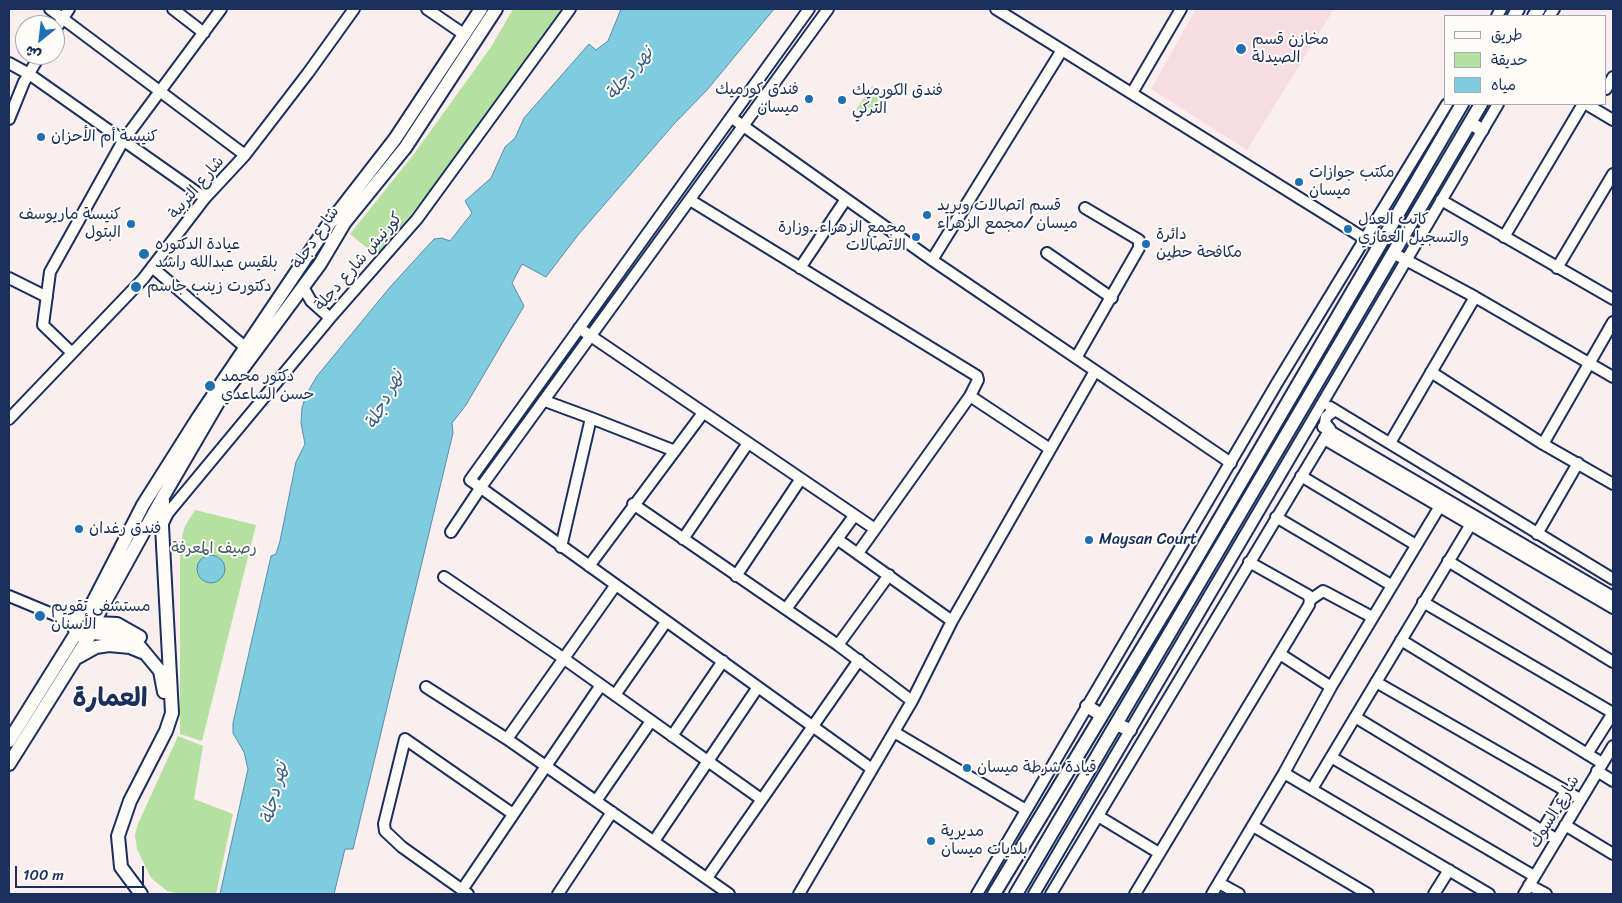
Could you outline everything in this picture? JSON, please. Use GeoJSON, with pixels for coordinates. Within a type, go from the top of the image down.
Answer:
{"type":"FeatureCollection","features":[{"type":"Feature","properties":{"kind":"main road","name":"شارع دجلة"},"geometry":{"type":"LineString","coordinates":[[9,764],[76,658],[143,505],[326,228],[395,139],[481,9]]}},
{"type":"Feature","properties":{"kind":"main road","name":"شارع دجلة"},"geometry":{"type":"LineString","coordinates":[[92,625],[220,399],[303,287],[345,222],[405,148],[496,9]]}},
{"type":"Feature","properties":{"kind":"main road"},"geometry":{"type":"LineString","coordinates":[[1016,894],[1480,105]]}},
{"type":"Feature","properties":{"kind":"main road"},"geometry":{"type":"LineString","coordinates":[[994,894],[1379,248],[1453,107]]}},
{"type":"Feature","properties":{"kind":"main road"},"geometry":{"type":"LineString","coordinates":[[1470,123],[1482,130]]}},
{"type":"Feature","properties":{"kind":"main road"},"geometry":{"type":"LineString","coordinates":[[132,894],[115,869],[111,832],[119,809],[142,768],[160,730],[166,711],[167,681],[162,526],[164,495]]}},
{"type":"Feature","properties":{"kind":"main road"},"geometry":{"type":"LineString","coordinates":[[11,733],[76,628],[80,615],[92,625],[136,642],[148,654],[167,681]]}},
{"type":"Feature","properties":{"kind":"main road"},"geometry":{"type":"LineString","coordinates":[[76,628],[83,636],[92,625],[117,624],[140,636],[164,664],[172,713],[166,731],[130,800],[118,836],[121,867],[141,894]]}},
{"type":"Feature","properties":{"kind":"main road"},"geometry":{"type":"LineString","coordinates":[[76,658],[89,650],[109,645],[130,647],[148,654]]}},
{"type":"Feature","properties":{"kind":"main road"},"geometry":{"type":"LineString","coordinates":[[1087,706],[1101,715]]}},
{"type":"Feature","properties":{"kind":"main road"},"geometry":{"type":"LineString","coordinates":[[1116,724],[1130,730]]}},
{"type":"Feature","properties":{"kind":"street"},"geometry":{"type":"LineString","coordinates":[[50,9],[66,13],[160,92],[245,155]]}},
{"type":"Feature","properties":{"kind":"street"},"geometry":{"type":"LineString","coordinates":[[173,9],[204,33]]}},
{"type":"Feature","properties":{"kind":"street"},"geometry":{"type":"LineString","coordinates":[[71,352],[43,325],[50,272],[123,141],[222,9]]}},
{"type":"Feature","properties":{"kind":"street","name":"شارع التربية"},"geometry":{"type":"LineString","coordinates":[[9,419],[71,352],[127,297],[205,198],[245,155],[354,9]]}},
{"type":"Feature","properties":{"kind":"street"},"geometry":{"type":"LineString","coordinates":[[427,9],[465,35]]}},
{"type":"Feature","properties":{"kind":"street","name":"كورنيش شارع دجلة"},"geometry":{"type":"LineString","coordinates":[[162,526],[168,513],[330,318],[416,219],[570,9]]}},
{"type":"Feature","properties":{"kind":"street"},"geometry":{"type":"LineString","coordinates":[[809,9],[470,480],[615,586],[872,768]]}},
{"type":"Feature","properties":{"kind":"street"},"geometry":{"type":"LineString","coordinates":[[451,532],[481,487],[546,401],[828,9]]}},
{"type":"Feature","properties":{"kind":"street"},"geometry":{"type":"LineString","coordinates":[[996,9],[1379,248]]}},
{"type":"Feature","properties":{"kind":"street"},"geometry":{"type":"LineString","coordinates":[[1132,93],[1181,9]]}},
{"type":"Feature","properties":{"kind":"street"},"geometry":{"type":"LineString","coordinates":[[932,260],[1062,50]]}},
{"type":"Feature","properties":{"kind":"street"},"geometry":{"type":"LineString","coordinates":[[9,64],[28,74],[205,198]]}},
{"type":"Feature","properties":{"kind":"street"},"geometry":{"type":"LineString","coordinates":[[9,119],[34,65]]}},
{"type":"Feature","properties":{"kind":"street"},"geometry":{"type":"LineString","coordinates":[[1607,87],[1613,76]]}},
{"type":"Feature","properties":{"kind":"street"},"geometry":{"type":"LineString","coordinates":[[1034,894],[1497,105]]}},
{"type":"Feature","properties":{"kind":"street"},"geometry":{"type":"LineString","coordinates":[[1504,237],[1590,105],[1613,120]]}},
{"type":"Feature","properties":{"kind":"street"},"geometry":{"type":"LineString","coordinates":[[976,894],[1278,383],[1366,240],[1453,107]]}},
{"type":"Feature","properties":{"kind":"street"},"geometry":{"type":"LineString","coordinates":[[732,118],[932,260],[1231,463]]}},
{"type":"Feature","properties":{"kind":"street"},"geometry":{"type":"LineString","coordinates":[[1557,268],[1613,174]]}},
{"type":"Feature","properties":{"kind":"street"},"geometry":{"type":"LineString","coordinates":[[800,268],[846,199]]}},
{"type":"Feature","properties":{"kind":"street"},"geometry":{"type":"LineString","coordinates":[[690,200],[977,376],[978,380],[970,396],[858,553]]}},
{"type":"Feature","properties":{"kind":"street"},"geometry":{"type":"LineString","coordinates":[[1442,200],[1613,299]]}},
{"type":"Feature","properties":{"kind":"street"},"geometry":{"type":"LineString","coordinates":[[1076,358],[1139,248],[1139,240],[1085,208]]}},
{"type":"Feature","properties":{"kind":"street"},"geometry":{"type":"LineString","coordinates":[[1047,253],[1112,298]]}},
{"type":"Feature","properties":{"kind":"street"},"geometry":{"type":"LineString","coordinates":[[1393,253],[1476,297],[1613,377]]}},
{"type":"Feature","properties":{"kind":"street"},"geometry":{"type":"LineString","coordinates":[[152,267],[246,348]]}},
{"type":"Feature","properties":{"kind":"street"},"geometry":{"type":"LineString","coordinates":[[9,278],[47,297]]}},
{"type":"Feature","properties":{"kind":"street"},"geometry":{"type":"LineString","coordinates":[[303,287],[311,301],[330,318]]}},
{"type":"Feature","properties":{"kind":"street"},"geometry":{"type":"LineString","coordinates":[[1390,443],[1476,297]]}},
{"type":"Feature","properties":{"kind":"street"},"geometry":{"type":"LineString","coordinates":[[1543,444],[1588,362],[1613,322]]}},
{"type":"Feature","properties":{"kind":"street"},"geometry":{"type":"LineString","coordinates":[[579,328],[800,480],[875,529]]}},
{"type":"Feature","properties":{"kind":"street"},"geometry":{"type":"LineString","coordinates":[[799,894],[894,732],[952,621],[1095,371]]}},
{"type":"Feature","properties":{"kind":"street"},"geometry":{"type":"LineString","coordinates":[[1431,372],[1543,444],[1613,484]]}},
{"type":"Feature","properties":{"kind":"street"},"geometry":{"type":"LineString","coordinates":[[970,396],[1050,449]]}},
{"type":"Feature","properties":{"kind":"street"},"geometry":{"type":"LineString","coordinates":[[546,401],[674,451]]}},
{"type":"Feature","properties":{"kind":"street"},"geometry":{"type":"LineString","coordinates":[[1322,402],[1613,579]]}},
{"type":"Feature","properties":{"kind":"street"},"geometry":{"type":"LineString","coordinates":[[1330,429],[1325,423],[1326,417],[1335,410]]}},
{"type":"Feature","properties":{"kind":"street"},"geometry":{"type":"LineString","coordinates":[[589,566],[633,504],[703,413]]}},
{"type":"Feature","properties":{"kind":"street"},"geometry":{"type":"LineString","coordinates":[[561,547],[591,418]]}},
{"type":"Feature","properties":{"kind":"street"},"geometry":{"type":"LineString","coordinates":[[1308,427],[1317,424],[1330,429],[1613,608]]}},
{"type":"Feature","properties":{"kind":"street"},"geometry":{"type":"LineString","coordinates":[[1051,894],[1330,429]]}},
{"type":"Feature","properties":{"kind":"street"},"geometry":{"type":"LineString","coordinates":[[1324,439],[1440,506],[1474,520],[1613,597]]}},
{"type":"Feature","properties":{"kind":"street"},"geometry":{"type":"LineString","coordinates":[[683,539],[748,444]]}},
{"type":"Feature","properties":{"kind":"street"},"geometry":{"type":"LineString","coordinates":[[1537,534],[1578,464]]}},
{"type":"Feature","properties":{"kind":"street"},"geometry":{"type":"LineString","coordinates":[[1301,476],[1416,544]]}},
{"type":"Feature","properties":{"kind":"street"},"geometry":{"type":"LineString","coordinates":[[736,576],[800,480]]}},
{"type":"Feature","properties":{"kind":"street"},"geometry":{"type":"LineString","coordinates":[[633,504],[838,645],[912,700]]}},
{"type":"Feature","properties":{"kind":"street"},"geometry":{"type":"LineString","coordinates":[[1212,894],[1284,773],[1331,686],[1440,506]]}},
{"type":"Feature","properties":{"kind":"street"},"geometry":{"type":"LineString","coordinates":[[786,609],[854,516]]}},
{"type":"Feature","properties":{"kind":"street"},"geometry":{"type":"LineString","coordinates":[[1276,517],[1391,585]]}},
{"type":"Feature","properties":{"kind":"street"},"geometry":{"type":"LineString","coordinates":[[1312,789],[1474,520]]}},
{"type":"Feature","properties":{"kind":"street"},"geometry":{"type":"LineString","coordinates":[[838,539],[952,621]]}},
{"type":"Feature","properties":{"kind":"street"},"geometry":{"type":"LineString","coordinates":[[1448,561],[1613,662]]}},
{"type":"Feature","properties":{"kind":"street"},"geometry":{"type":"LineString","coordinates":[[1249,562],[1308,595],[1310,600]]}},
{"type":"Feature","properties":{"kind":"street"},"geometry":{"type":"LineString","coordinates":[[838,645],[888,575]]}},
{"type":"Feature","properties":{"kind":"street"},"geometry":{"type":"LineString","coordinates":[[444,577],[563,658],[760,799]]}},
{"type":"Feature","properties":{"kind":"street"},"geometry":{"type":"LineString","coordinates":[[507,739],[615,586]]}},
{"type":"Feature","properties":{"kind":"street"},"geometry":{"type":"LineString","coordinates":[[1135,894],[1280,654],[1310,600],[1323,591],[1372,618]]}},
{"type":"Feature","properties":{"kind":"street"},"geometry":{"type":"LineString","coordinates":[[9,596],[76,628]]}},
{"type":"Feature","properties":{"kind":"street"},"geometry":{"type":"LineString","coordinates":[[1423,602],[1613,713],[1587,754]]}},
{"type":"Feature","properties":{"kind":"street"},"geometry":{"type":"LineString","coordinates":[[615,695],[666,622]]}},
{"type":"Feature","properties":{"kind":"street"},"geometry":{"type":"LineString","coordinates":[[1401,640],[1587,754],[1613,781]]}},
{"type":"Feature","properties":{"kind":"street"},"geometry":{"type":"LineString","coordinates":[[1280,654],[1331,686]]}},
{"type":"Feature","properties":{"kind":"street"},"geometry":{"type":"LineString","coordinates":[[707,878],[760,799],[859,660]]}},
{"type":"Feature","properties":{"kind":"street"},"geometry":{"type":"LineString","coordinates":[[672,736],[722,661]]}},
{"type":"Feature","properties":{"kind":"street"},"geometry":{"type":"LineString","coordinates":[[1376,682],[1580,799]]}},
{"type":"Feature","properties":{"kind":"street"},"geometry":{"type":"LineString","coordinates":[[513,814],[405,739],[384,824],[385,831],[402,847],[465,892],[513,814],[601,685]]}},
{"type":"Feature","properties":{"kind":"street"},"geometry":{"type":"LineString","coordinates":[[426,687],[507,739],[729,894]]}},
{"type":"Feature","properties":{"kind":"street"},"geometry":{"type":"LineString","coordinates":[[654,841],[706,760],[758,687]]}},
{"type":"Feature","properties":{"kind":"street"},"geometry":{"type":"LineString","coordinates":[[1355,717],[1556,839]]}},
{"type":"Feature","properties":{"kind":"street"},"geometry":{"type":"LineString","coordinates":[[596,801],[651,721]]}},
{"type":"Feature","properties":{"kind":"street"},"geometry":{"type":"LineString","coordinates":[[894,732],[1026,810]]}},
{"type":"Feature","properties":{"kind":"street","name":"شارع السوك"},"geometry":{"type":"LineString","coordinates":[[1524,894],[1613,746]]}},
{"type":"Feature","properties":{"kind":"street"},"geometry":{"type":"LineString","coordinates":[[1331,757],[1532,881],[1546,894]]}},
{"type":"Feature","properties":{"kind":"street"},"geometry":{"type":"LineString","coordinates":[[1284,773],[1489,894]]}},
{"type":"Feature","properties":{"kind":"street"},"geometry":{"type":"LineString","coordinates":[[1542,831],[1566,791]]}},
{"type":"Feature","properties":{"kind":"street"},"geometry":{"type":"LineString","coordinates":[[558,894],[612,812]]}},
{"type":"Feature","properties":{"kind":"street"},"geometry":{"type":"LineString","coordinates":[[1098,816],[1159,853]]}},
{"type":"Feature","properties":{"kind":"street"},"geometry":{"type":"LineString","coordinates":[[1565,825],[1613,854]]}},
{"type":"Feature","properties":{"kind":"street"},"geometry":{"type":"LineString","coordinates":[[1252,826],[1368,894]]}},
{"type":"Feature","properties":{"kind":"street"},"geometry":{"type":"LineString","coordinates":[[1065,843],[1077,850]]}},
{"type":"Feature","properties":{"kind":"street"},"geometry":{"type":"LineString","coordinates":[[1434,894],[1449,870]]}},
{"type":"Feature","properties":{"kind":"street"},"geometry":{"type":"LineString","coordinates":[[1219,883],[1238,894]]}},
{"type":"Feature","properties":{"kind":"shaded area","name":"مخازن قسم الصيدلة"},"geometry":{"type":"Polygon","coordinates":[[[1196,9],[1334,9],[1247,150],[1151,89],[1196,9]]]}},
{"type":"Feature","properties":{"kind":"green space"},"geometry":{"type":"Polygon","coordinates":[[[513,9],[563,9],[438,181],[377,256],[350,234],[414,154],[491,47],[513,9]]]}},
{"type":"Feature","properties":{"kind":"green space"},"geometry":{"type":"Polygon","coordinates":[[[872,86],[883,93],[867,117],[856,110],[872,86]]]}},
{"type":"Feature","properties":{"kind":"green space","name":"رصيف المعرفة"},"geometry":{"type":"Polygon","coordinates":[[[195,510],[256,525],[202,741],[180,734],[180,545],[185,526],[195,510]]]}},
{"type":"Feature","properties":{"kind":"green space"},"geometry":{"type":"Polygon","coordinates":[[[178,736],[203,746],[194,799],[233,814],[216,894],[180,894],[167,891],[151,878],[137,849],[135,836],[137,826],[178,736]]]}},
{"type":"Feature","properties":{"kind":"water","name":"نهر دجلة"},"geometry":{"type":"Polygon","coordinates":[[[621,9],[774,9],[707,90],[674,124],[578,235],[546,277],[522,264],[512,283],[524,306],[466,405],[452,423],[453,433],[353,849],[345,849],[334,894],[220,894],[248,769],[244,752],[233,733],[233,723],[271,556],[276,554],[280,541],[296,462],[305,444],[301,423],[302,408],[306,395],[317,376],[391,286],[434,239],[442,238],[450,241],[472,213],[465,201],[491,178],[505,147],[515,138],[524,118],[589,44],[596,50],[608,41],[621,9]]]}},
{"type":"Feature","properties":{"kind":"water"},"geometry":{"type":"Polygon","coordinates":[[[211,555],[221,559],[225,569],[221,579],[211,583],[201,579],[197,569],[201,559],[211,555]]]}},
{"type":"Feature","properties":{"kind":"place","name":"مخازن قسم الصيدلة"},"geometry":{"type":"Point","coordinates":[1241,49]}},
{"type":"Feature","properties":{"kind":"place","name":"فندق كورميك ميسان"},"geometry":{"type":"Point","coordinates":[809,99]}},
{"type":"Feature","properties":{"kind":"place","name":"فندق الكورميك التركي"},"geometry":{"type":"Point","coordinates":[842,100]}},
{"type":"Feature","properties":{"kind":"place","name":"كنيسة أم الأحزان"},"geometry":{"type":"Point","coordinates":[41,137]}},
{"type":"Feature","properties":{"kind":"place","name":"مكتب جوازات ميسان"},"geometry":{"type":"Point","coordinates":[1299,182]}},
{"type":"Feature","properties":{"kind":"place","name":"قسم اتصالات وبريد ميسان /مجمع الزهراء"},"geometry":{"type":"Point","coordinates":[927,215]}},
{"type":"Feature","properties":{"kind":"place","name":"كنيسة ماريوسف البتول"},"geometry":{"type":"Point","coordinates":[131,224]}},
{"type":"Feature","properties":{"kind":"place","name":"كاتب العدل والتسجيل العقاري"},"geometry":{"type":"Point","coordinates":[1348,229]}},
{"type":"Feature","properties":{"kind":"place","name":"مجمع الزهراء..وزارة الاتصالات"},"geometry":{"type":"Point","coordinates":[916,237]}},
{"type":"Feature","properties":{"kind":"place","name":"دائرة مكافحة حطين"},"geometry":{"type":"Point","coordinates":[1146,244]}},
{"type":"Feature","properties":{"kind":"place","name":"عيادة الدكتوره بلقيس عبدالله راشد"},"geometry":{"type":"Point","coordinates":[144,254]}},
{"type":"Feature","properties":{"kind":"place","name":"دكتورت زينب جاسم"},"geometry":{"type":"Point","coordinates":[136,287]}},
{"type":"Feature","properties":{"kind":"place","name":"دكتور محمد حسن الساعدي"},"geometry":{"type":"Point","coordinates":[210,386]}},
{"type":"Feature","properties":{"kind":"place","name":"فندق رغدان"},"geometry":{"type":"Point","coordinates":[79,529]}},
{"type":"Feature","properties":{"kind":"place","name":"Maysan Court"},"geometry":{"type":"Point","coordinates":[1089,540]}},
{"type":"Feature","properties":{"kind":"place","name":"مستشفى تقويم الأسنان"},"geometry":{"type":"Point","coordinates":[40,616]}},
{"type":"Feature","properties":{"kind":"place","name":"قيادة شرطة ميسان"},"geometry":{"type":"Point","coordinates":[967,768]}},
{"type":"Feature","properties":{"kind":"place","name":"مديرية بلديات ميسان"},"geometry":{"type":"Point","coordinates":[931,841]}},
{"type":"Feature","properties":{"kind":"district","name":"العمارة"},"geometry":{"type":"Point","coordinates":[110,699]}}]}
